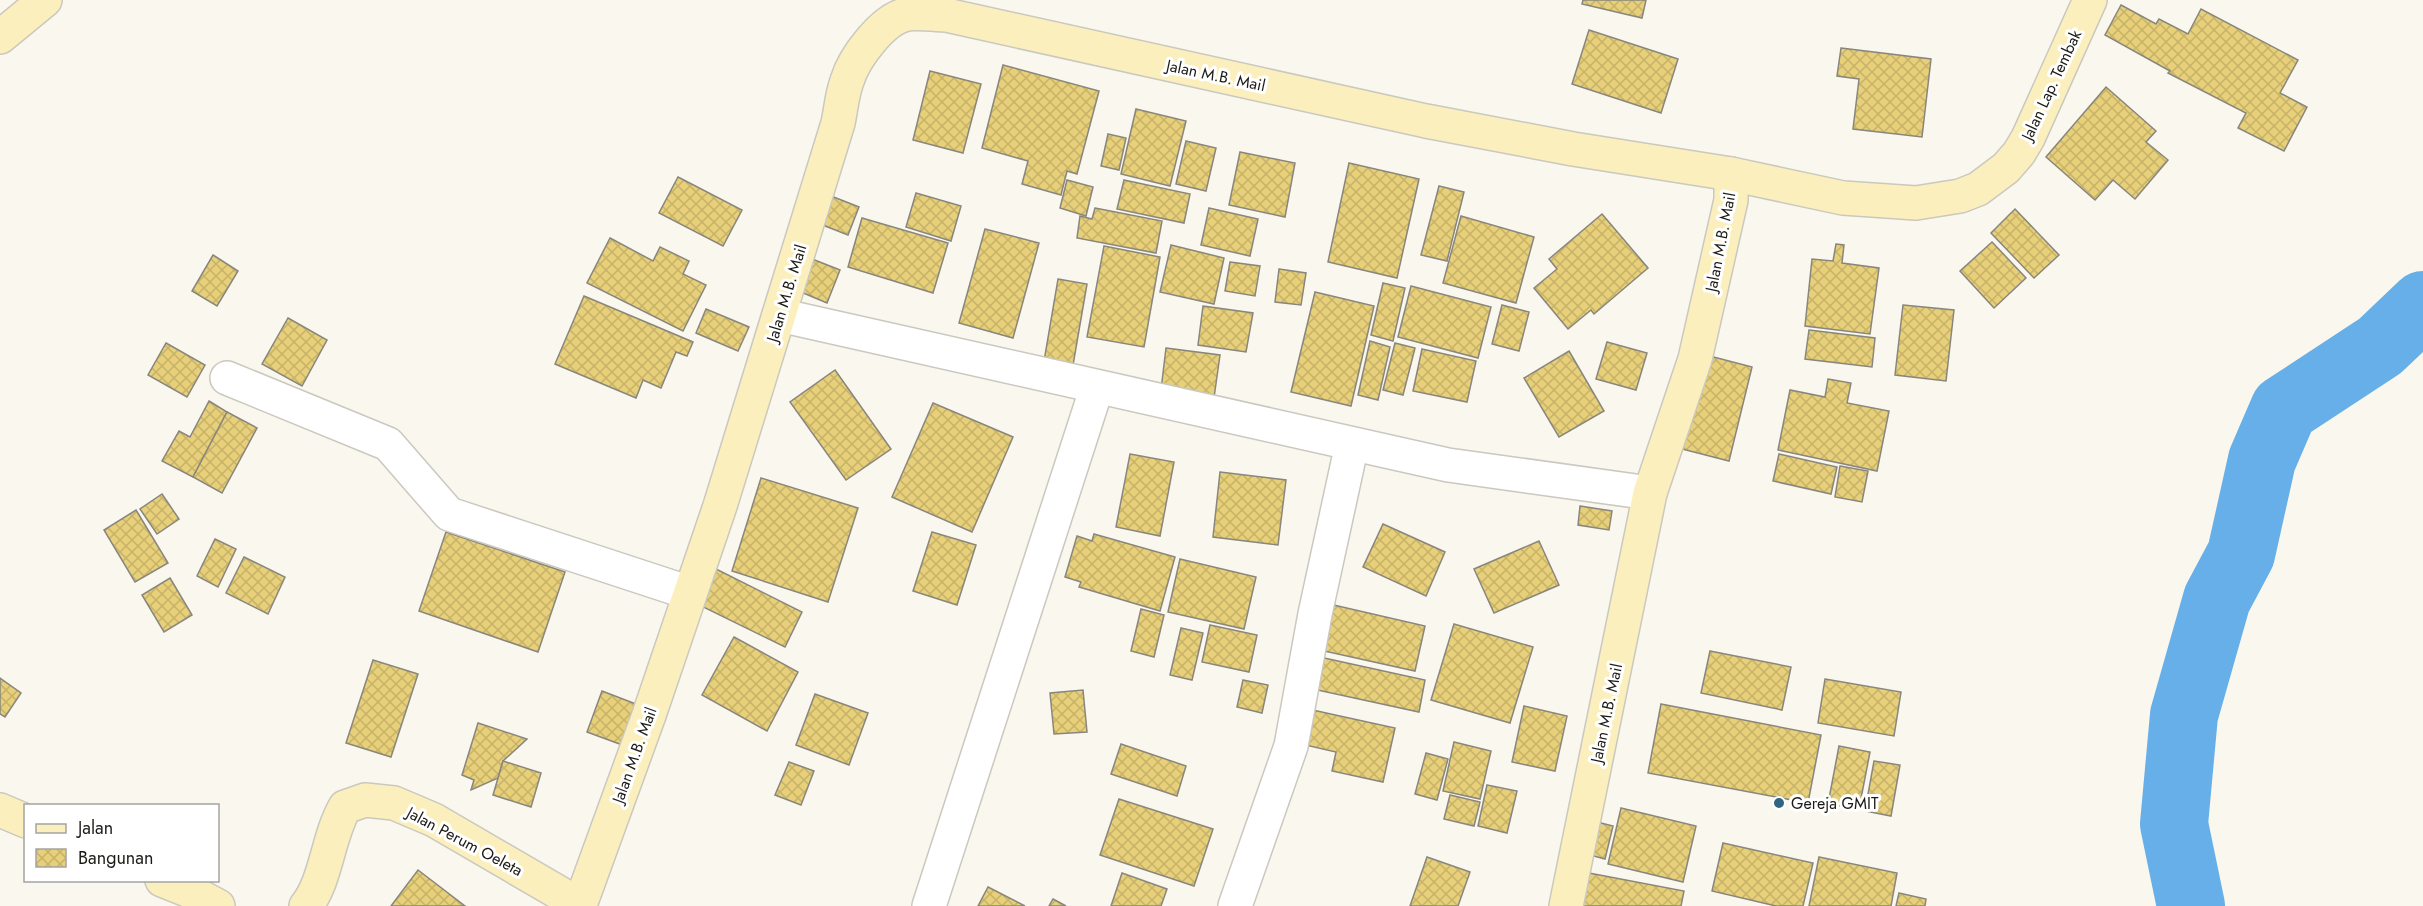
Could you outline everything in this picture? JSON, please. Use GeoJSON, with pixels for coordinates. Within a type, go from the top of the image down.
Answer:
{"type":"FeatureCollection","features":[{"type":"Feature","properties":{"kind":"street"},"geometry":{"type":"LineString","coordinates":[[0,37],[45,0]]}},
{"type":"Feature","properties":{"kind":"street","name":"Jalan Lap. Tembak"},"geometry":{"type":"LineString","coordinates":[[1731,174],[1843,198],[1916,204],[1960,196],[1978,189],[2006,168],[2024,146],[2090,0]]}},
{"type":"Feature","properties":{"kind":"street","name":"Jalan M.B. Mail"},"geometry":{"type":"LineString","coordinates":[[582,906],[720,506],[838,123],[847,80],[859,55],[877,33],[895,18],[909,13],[946,15],[1426,122],[1573,149],[1731,174],[1731,200],[1695,359],[1650,493],[1566,906]]}},
{"type":"Feature","properties":{"kind":"street"},"geometry":{"type":"LineString","coordinates":[[779,315],[1448,465],[1650,493]]}},
{"type":"Feature","properties":{"kind":"street"},"geometry":{"type":"LineString","coordinates":[[227,378],[388,444],[449,514],[690,593]]}},
{"type":"Feature","properties":{"kind":"street"},"geometry":{"type":"LineString","coordinates":[[929,906],[1097,387]]}},
{"type":"Feature","properties":{"kind":"street"},"geometry":{"type":"LineString","coordinates":[[1235,906],[1291,746],[1315,614],[1352,444]]}},
{"type":"Feature","properties":{"kind":"street","name":"Jalan Perum Oeleta"},"geometry":{"type":"LineString","coordinates":[[306,906],[314,895],[336,822],[345,807],[365,800],[394,803],[434,820],[582,906]]}},
{"type":"Feature","properties":{"kind":"street"},"geometry":{"type":"LineString","coordinates":[[0,810],[24,820]]}},
{"type":"Feature","properties":{"kind":"street"},"geometry":{"type":"LineString","coordinates":[[167,882],[218,906]]}},
{"type":"Feature","properties":{"kind":"building"},"geometry":{"type":"Polygon","coordinates":[[[1583,0],[1646,0],[1642,18],[1582,4],[1583,0]]]}},
{"type":"Feature","properties":{"kind":"building"},"geometry":{"type":"Polygon","coordinates":[[[2121,5],[2156,24],[2159,19],[2188,34],[2201,9],[2298,60],[2280,93],[2307,107],[2284,151],[2238,128],[2246,113],[2168,73],[2170,71],[2105,35],[2121,5]]]}},
{"type":"Feature","properties":{"kind":"building"},"geometry":{"type":"Polygon","coordinates":[[[1589,30],[1678,59],[1661,113],[1572,84],[1589,30]]]}},
{"type":"Feature","properties":{"kind":"building"},"geometry":{"type":"Polygon","coordinates":[[[1841,48],[1931,59],[1922,137],[1853,129],[1859,79],[1837,76],[1841,48]]]}},
{"type":"Feature","properties":{"kind":"building"},"geometry":{"type":"Polygon","coordinates":[[[1003,65],[1099,91],[1077,174],[1067,171],[1061,195],[1022,184],[1028,161],[982,148],[1003,65]]]}},
{"type":"Feature","properties":{"kind":"building"},"geometry":{"type":"Polygon","coordinates":[[[930,71],[981,84],[963,153],[913,140],[930,71]]]}},
{"type":"Feature","properties":{"kind":"building"},"geometry":{"type":"Polygon","coordinates":[[[2106,87],[2156,131],[2146,142],[2168,160],[2135,199],[2113,180],[2095,200],[2046,157],[2106,87]]]}},
{"type":"Feature","properties":{"kind":"building"},"geometry":{"type":"Polygon","coordinates":[[[1136,109],[1186,121],[1170,186],[1121,174],[1136,109]]]}},
{"type":"Feature","properties":{"kind":"building"},"geometry":{"type":"Polygon","coordinates":[[[1108,134],[1126,138],[1119,170],[1101,166],[1108,134]]]}},
{"type":"Feature","properties":{"kind":"building"},"geometry":{"type":"Polygon","coordinates":[[[1186,141],[1216,148],[1206,191],[1176,184],[1186,141]]]}},
{"type":"Feature","properties":{"kind":"building"},"geometry":{"type":"Polygon","coordinates":[[[1240,152],[1295,163],[1285,217],[1229,205],[1240,152]]]}},
{"type":"Feature","properties":{"kind":"building"},"geometry":{"type":"Polygon","coordinates":[[[1349,163],[1419,179],[1397,278],[1328,262],[1349,163]]]}},
{"type":"Feature","properties":{"kind":"building"},"geometry":{"type":"Polygon","coordinates":[[[678,177],[742,210],[723,246],[659,213],[678,177]]]}},
{"type":"Feature","properties":{"kind":"building"},"geometry":{"type":"Polygon","coordinates":[[[1067,180],[1093,187],[1086,216],[1060,208],[1067,180]]]}},
{"type":"Feature","properties":{"kind":"building"},"geometry":{"type":"Polygon","coordinates":[[[1124,180],[1190,194],[1184,223],[1117,209],[1124,180]]]}},
{"type":"Feature","properties":{"kind":"building"},"geometry":{"type":"Polygon","coordinates":[[[1439,186],[1464,192],[1447,261],[1421,255],[1439,186]]]}},
{"type":"Feature","properties":{"kind":"building"},"geometry":{"type":"Polygon","coordinates":[[[916,193],[961,206],[951,241],[906,227],[916,193]]]}},
{"type":"Feature","properties":{"kind":"building"},"geometry":{"type":"Polygon","coordinates":[[[826,194],[859,207],[848,235],[815,222],[826,194]]]}},
{"type":"Feature","properties":{"kind":"building"},"geometry":{"type":"Polygon","coordinates":[[[1095,208],[1162,221],[1156,253],[1077,238],[1080,216],[1092,219],[1095,208]]]}},
{"type":"Feature","properties":{"kind":"building"},"geometry":{"type":"Polygon","coordinates":[[[1209,208],[1258,219],[1250,256],[1201,245],[1209,208]]]}},
{"type":"Feature","properties":{"kind":"building"},"geometry":{"type":"Polygon","coordinates":[[[2015,209],[2059,255],[2034,278],[1991,233],[2015,209]]]}},
{"type":"Feature","properties":{"kind":"building"},"geometry":{"type":"Polygon","coordinates":[[[1602,214],[1648,268],[1594,314],[1591,310],[1568,329],[1534,288],[1557,269],[1549,259],[1602,214]]]}},
{"type":"Feature","properties":{"kind":"building"},"geometry":{"type":"Polygon","coordinates":[[[1461,216],[1534,237],[1516,303],[1443,283],[1461,216]]]}},
{"type":"Feature","properties":{"kind":"building"},"geometry":{"type":"Polygon","coordinates":[[[862,218],[948,243],[933,293],[848,267],[862,218]]]}},
{"type":"Feature","properties":{"kind":"building"},"geometry":{"type":"Polygon","coordinates":[[[985,229],[1039,243],[1013,338],[959,323],[985,229]]]}},
{"type":"Feature","properties":{"kind":"building"},"geometry":{"type":"Polygon","coordinates":[[[610,238],[653,261],[660,247],[689,261],[683,274],[706,285],[683,331],[587,283],[610,238]]]}},
{"type":"Feature","properties":{"kind":"building"},"geometry":{"type":"Polygon","coordinates":[[[1992,242],[2026,278],[1994,308],[1960,271],[1992,242]]]}},
{"type":"Feature","properties":{"kind":"building"},"geometry":{"type":"Polygon","coordinates":[[[1836,244],[1844,245],[1842,263],[1879,268],[1870,334],[1805,326],[1812,259],[1833,261],[1836,244]]]}},
{"type":"Feature","properties":{"kind":"building"},"geometry":{"type":"Polygon","coordinates":[[[1171,245],[1224,258],[1214,304],[1160,292],[1171,245]]]}},
{"type":"Feature","properties":{"kind":"building"},"geometry":{"type":"Polygon","coordinates":[[[1104,246],[1160,257],[1144,347],[1087,337],[1104,246]]]}},
{"type":"Feature","properties":{"kind":"building"},"geometry":{"type":"Polygon","coordinates":[[[213,255],[238,271],[217,306],[192,291],[213,255]]]}},
{"type":"Feature","properties":{"kind":"building"},"geometry":{"type":"Polygon","coordinates":[[[807,257],[840,270],[827,303],[794,289],[807,257]]]}},
{"type":"Feature","properties":{"kind":"building"},"geometry":{"type":"Polygon","coordinates":[[[1230,262],[1260,266],[1255,296],[1225,291],[1230,262]]]}},
{"type":"Feature","properties":{"kind":"building"},"geometry":{"type":"Polygon","coordinates":[[[1279,269],[1306,273],[1301,305],[1275,302],[1279,269]]]}},
{"type":"Feature","properties":{"kind":"building"},"geometry":{"type":"Polygon","coordinates":[[[1058,279],[1087,284],[1072,371],[1043,367],[1058,279]]]}},
{"type":"Feature","properties":{"kind":"building"},"geometry":{"type":"Polygon","coordinates":[[[1383,283],[1405,288],[1393,341],[1371,335],[1383,283]]]}},
{"type":"Feature","properties":{"kind":"building"},"geometry":{"type":"Polygon","coordinates":[[[1411,286],[1491,307],[1478,358],[1398,337],[1411,286]]]}},
{"type":"Feature","properties":{"kind":"building"},"geometry":{"type":"Polygon","coordinates":[[[1315,292],[1374,306],[1351,406],[1291,392],[1315,292]]]}},
{"type":"Feature","properties":{"kind":"building"},"geometry":{"type":"Polygon","coordinates":[[[584,296],[693,342],[687,356],[676,352],[661,388],[643,380],[636,398],[555,364],[584,296]]]}},
{"type":"Feature","properties":{"kind":"building"},"geometry":{"type":"Polygon","coordinates":[[[1502,305],[1529,312],[1519,351],[1492,344],[1502,305]]]}},
{"type":"Feature","properties":{"kind":"building"},"geometry":{"type":"Polygon","coordinates":[[[1903,305],[1954,310],[1946,381],[1895,375],[1903,305]]]}},
{"type":"Feature","properties":{"kind":"building"},"geometry":{"type":"Polygon","coordinates":[[[1203,306],[1253,313],[1246,352],[1198,345],[1203,306]]]}},
{"type":"Feature","properties":{"kind":"building"},"geometry":{"type":"Polygon","coordinates":[[[706,309],[749,327],[738,351],[696,333],[706,309]]]}},
{"type":"Feature","properties":{"kind":"building"},"geometry":{"type":"Polygon","coordinates":[[[288,318],[327,340],[302,386],[262,364],[288,318]]]}},
{"type":"Feature","properties":{"kind":"building"},"geometry":{"type":"Polygon","coordinates":[[[1809,330],[1875,338],[1872,367],[1805,359],[1809,330]]]}},
{"type":"Feature","properties":{"kind":"building"},"geometry":{"type":"Polygon","coordinates":[[[1370,341],[1390,347],[1378,400],[1358,395],[1370,341]]]}},
{"type":"Feature","properties":{"kind":"building"},"geometry":{"type":"Polygon","coordinates":[[[1607,342],[1647,353],[1636,390],[1596,379],[1607,342]]]}},
{"type":"Feature","properties":{"kind":"building"},"geometry":{"type":"Polygon","coordinates":[[[166,343],[205,365],[187,397],[148,375],[166,343]]]}},
{"type":"Feature","properties":{"kind":"building"},"geometry":{"type":"Polygon","coordinates":[[[1395,343],[1415,348],[1403,395],[1383,390],[1395,343]]]}},
{"type":"Feature","properties":{"kind":"building"},"geometry":{"type":"Polygon","coordinates":[[[1166,348],[1220,355],[1213,405],[1160,398],[1166,348]]]}},
{"type":"Feature","properties":{"kind":"building"},"geometry":{"type":"Polygon","coordinates":[[[1422,349],[1476,361],[1467,402],[1413,391],[1422,349]]]}},
{"type":"Feature","properties":{"kind":"building"},"geometry":{"type":"Polygon","coordinates":[[[1569,351],[1604,411],[1559,437],[1524,378],[1569,351]]]}},
{"type":"Feature","properties":{"kind":"building"},"geometry":{"type":"Polygon","coordinates":[[[1706,355],[1752,367],[1729,461],[1682,449],[1706,355]]]}},
{"type":"Feature","properties":{"kind":"building"},"geometry":{"type":"Polygon","coordinates":[[[835,370],[891,449],[846,480],[790,402],[835,370]]]}},
{"type":"Feature","properties":{"kind":"building"},"geometry":{"type":"Polygon","coordinates":[[[1828,379],[1851,383],[1847,403],[1889,411],[1877,471],[1778,450],[1790,390],[1825,397],[1828,379]]]}},
{"type":"Feature","properties":{"kind":"building"},"geometry":{"type":"Polygon","coordinates":[[[209,401],[227,412],[193,477],[162,461],[179,431],[190,437],[209,401]]]}},
{"type":"Feature","properties":{"kind":"building"},"geometry":{"type":"Polygon","coordinates":[[[933,403],[1013,437],[972,532],[892,497],[933,403]]]}},
{"type":"Feature","properties":{"kind":"building"},"geometry":{"type":"Polygon","coordinates":[[[227,412],[257,428],[222,493],[193,477],[227,412]]]}},
{"type":"Feature","properties":{"kind":"building"},"geometry":{"type":"Polygon","coordinates":[[[1130,454],[1174,462],[1160,536],[1116,527],[1130,454]]]}},
{"type":"Feature","properties":{"kind":"building"},"geometry":{"type":"Polygon","coordinates":[[[1779,454],[1837,467],[1831,494],[1773,481],[1779,454]]]}},
{"type":"Feature","properties":{"kind":"building"},"geometry":{"type":"Polygon","coordinates":[[[1840,466],[1868,471],[1862,502],[1835,497],[1840,466]]]}},
{"type":"Feature","properties":{"kind":"building"},"geometry":{"type":"Polygon","coordinates":[[[1220,472],[1286,480],[1278,545],[1213,537],[1220,472]]]}},
{"type":"Feature","properties":{"kind":"building"},"geometry":{"type":"Polygon","coordinates":[[[761,478],[858,508],[828,602],[732,571],[761,478]]]}},
{"type":"Feature","properties":{"kind":"building"},"geometry":{"type":"Polygon","coordinates":[[[162,494],[179,519],[157,534],[140,509],[162,494]]]}},
{"type":"Feature","properties":{"kind":"building"},"geometry":{"type":"Polygon","coordinates":[[[1580,506],[1612,511],[1609,530],[1578,525],[1580,506]]]}},
{"type":"Feature","properties":{"kind":"building"},"geometry":{"type":"Polygon","coordinates":[[[136,510],[168,563],[135,582],[104,530],[136,510]]]}},
{"type":"Feature","properties":{"kind":"building"},"geometry":{"type":"Polygon","coordinates":[[[1383,524],[1445,552],[1426,596],[1363,567],[1383,524]]]}},
{"type":"Feature","properties":{"kind":"building"},"geometry":{"type":"Polygon","coordinates":[[[446,532],[565,572],[538,652],[419,611],[446,532]]]}},
{"type":"Feature","properties":{"kind":"building"},"geometry":{"type":"Polygon","coordinates":[[[932,532],[976,545],[957,605],[913,591],[932,532]]]}},
{"type":"Feature","properties":{"kind":"building"},"geometry":{"type":"Polygon","coordinates":[[[1094,534],[1175,557],[1160,611],[1079,587],[1081,582],[1065,577],[1077,536],[1092,541],[1094,534]]]}},
{"type":"Feature","properties":{"kind":"building"},"geometry":{"type":"Polygon","coordinates":[[[215,539],[236,549],[218,587],[197,576],[215,539]]]}},
{"type":"Feature","properties":{"kind":"building"},"geometry":{"type":"Polygon","coordinates":[[[1539,541],[1559,585],[1494,613],[1474,569],[1539,541]]]}},
{"type":"Feature","properties":{"kind":"building"},"geometry":{"type":"Polygon","coordinates":[[[244,557],[285,577],[268,614],[226,593],[244,557]]]}},
{"type":"Feature","properties":{"kind":"building"},"geometry":{"type":"Polygon","coordinates":[[[1180,559],[1256,577],[1244,629],[1168,612],[1180,559]]]}},
{"type":"Feature","properties":{"kind":"building"},"geometry":{"type":"Polygon","coordinates":[[[706,564],[802,612],[785,647],[689,600],[706,564]]]}},
{"type":"Feature","properties":{"kind":"building"},"geometry":{"type":"Polygon","coordinates":[[[170,578],[192,615],[164,632],[142,595],[170,578]]]}},
{"type":"Feature","properties":{"kind":"building"},"geometry":{"type":"Polygon","coordinates":[[[1325,603],[1425,626],[1415,671],[1315,649],[1325,603]]]}},
{"type":"Feature","properties":{"kind":"building"},"geometry":{"type":"Polygon","coordinates":[[[1141,609],[1164,615],[1154,657],[1131,651],[1141,609]]]}},
{"type":"Feature","properties":{"kind":"building"},"geometry":{"type":"Polygon","coordinates":[[[1454,624],[1533,647],[1510,723],[1431,700],[1454,624]]]}},
{"type":"Feature","properties":{"kind":"building"},"geometry":{"type":"Polygon","coordinates":[[[1210,625],[1257,635],[1249,672],[1202,662],[1210,625]]]}},
{"type":"Feature","properties":{"kind":"building"},"geometry":{"type":"Polygon","coordinates":[[[1181,628],[1203,633],[1192,680],[1170,675],[1181,628]]]}},
{"type":"Feature","properties":{"kind":"building"},"geometry":{"type":"Polygon","coordinates":[[[734,637],[798,672],[767,731],[702,695],[734,637]]]}},
{"type":"Feature","properties":{"kind":"building"},"geometry":{"type":"Polygon","coordinates":[[[1710,651],[1791,667],[1782,710],[1701,693],[1710,651]]]}},
{"type":"Feature","properties":{"kind":"building"},"geometry":{"type":"Polygon","coordinates":[[[1315,656],[1425,680],[1419,712],[1308,688],[1315,656]]]}},
{"type":"Feature","properties":{"kind":"building"},"geometry":{"type":"Polygon","coordinates":[[[373,660],[418,674],[391,757],[346,743],[373,660]]]}},
{"type":"Feature","properties":{"kind":"building"},"geometry":{"type":"Polygon","coordinates":[[[0,678],[21,693],[5,717],[0,714],[0,678]]]}},
{"type":"Feature","properties":{"kind":"building"},"geometry":{"type":"Polygon","coordinates":[[[1825,679],[1901,692],[1894,736],[1818,723],[1825,679]]]}},
{"type":"Feature","properties":{"kind":"building"},"geometry":{"type":"Polygon","coordinates":[[[1243,680],[1268,685],[1262,713],[1237,707],[1243,680]]]}},
{"type":"Feature","properties":{"kind":"building"},"geometry":{"type":"Polygon","coordinates":[[[1083,690],[1087,732],[1054,734],[1050,693],[1083,690]]]}},
{"type":"Feature","properties":{"kind":"building"},"geometry":{"type":"Polygon","coordinates":[[[602,691],[641,706],[625,746],[587,732],[602,691]]]}},
{"type":"Feature","properties":{"kind":"building"},"geometry":{"type":"Polygon","coordinates":[[[815,694],[868,713],[849,765],[796,745],[815,694]]]}},
{"type":"Feature","properties":{"kind":"building"},"geometry":{"type":"Polygon","coordinates":[[[1661,704],[1821,735],[1808,803],[1648,773],[1661,704]]]}},
{"type":"Feature","properties":{"kind":"building"},"geometry":{"type":"Polygon","coordinates":[[[1524,706],[1567,716],[1555,771],[1512,762],[1524,706]]]}},
{"type":"Feature","properties":{"kind":"building"},"geometry":{"type":"Polygon","coordinates":[[[1308,709],[1395,728],[1383,782],[1332,771],[1336,752],[1301,744],[1308,709]]]}},
{"type":"Feature","properties":{"kind":"building"},"geometry":{"type":"Polygon","coordinates":[[[478,723],[527,739],[503,761],[498,778],[471,790],[474,780],[462,775],[478,723]]]}},
{"type":"Feature","properties":{"kind":"building"},"geometry":{"type":"Polygon","coordinates":[[[1454,742],[1491,751],[1480,799],[1443,791],[1454,742]]]}},
{"type":"Feature","properties":{"kind":"building"},"geometry":{"type":"Polygon","coordinates":[[[1121,744],[1186,766],[1177,796],[1111,774],[1121,744]]]}},
{"type":"Feature","properties":{"kind":"building"},"geometry":{"type":"Polygon","coordinates":[[[1839,746],[1870,752],[1859,809],[1828,804],[1839,746]]]}},
{"type":"Feature","properties":{"kind":"building"},"geometry":{"type":"Polygon","coordinates":[[[1426,753],[1448,759],[1437,800],[1415,794],[1426,753]]]}},
{"type":"Feature","properties":{"kind":"building"},"geometry":{"type":"Polygon","coordinates":[[[503,761],[541,773],[531,807],[493,795],[503,761]]]}},
{"type":"Feature","properties":{"kind":"building"},"geometry":{"type":"Polygon","coordinates":[[[1874,761],[1900,765],[1891,816],[1865,811],[1874,761]]]}},
{"type":"Feature","properties":{"kind":"building"},"geometry":{"type":"Polygon","coordinates":[[[789,762],[814,771],[801,805],[775,795],[789,762]]]}},
{"type":"Feature","properties":{"kind":"building"},"geometry":{"type":"Polygon","coordinates":[[[1487,785],[1517,791],[1507,833],[1478,826],[1487,785]]]}},
{"type":"Feature","properties":{"kind":"building"},"geometry":{"type":"Polygon","coordinates":[[[1450,795],[1480,802],[1474,826],[1444,819],[1450,795]]]}},
{"type":"Feature","properties":{"kind":"building"},"geometry":{"type":"Polygon","coordinates":[[[1119,799],[1213,829],[1194,886],[1100,855],[1119,799]]]}},
{"type":"Feature","properties":{"kind":"building"},"geometry":{"type":"Polygon","coordinates":[[[1621,808],[1696,826],[1683,882],[1608,864],[1621,808]]]}},
{"type":"Feature","properties":{"kind":"building"},"geometry":{"type":"Polygon","coordinates":[[[1597,822],[1613,826],[1605,859],[1590,855],[1597,822]]]}},
{"type":"Feature","properties":{"kind":"building"},"geometry":{"type":"Polygon","coordinates":[[[1723,843],[1813,863],[1803,906],[1776,906],[1712,891],[1723,843]]]}},
{"type":"Feature","properties":{"kind":"building"},"geometry":{"type":"Polygon","coordinates":[[[1427,857],[1470,872],[1458,906],[1410,906],[1427,857]]]}},
{"type":"Feature","properties":{"kind":"building"},"geometry":{"type":"Polygon","coordinates":[[[1819,857],[1897,873],[1891,906],[1809,906],[1819,857]]]}},
{"type":"Feature","properties":{"kind":"building"},"geometry":{"type":"Polygon","coordinates":[[[418,870],[465,906],[391,906],[418,870]]]}},
{"type":"Feature","properties":{"kind":"building"},"geometry":{"type":"Polygon","coordinates":[[[1122,873],[1167,889],[1161,906],[1111,906],[1122,873]]]}},
{"type":"Feature","properties":{"kind":"building"},"geometry":{"type":"Polygon","coordinates":[[[1589,873],[1684,891],[1681,906],[1583,906],[1589,873]]]}},
{"type":"Feature","properties":{"kind":"building"},"geometry":{"type":"Polygon","coordinates":[[[988,887],[1025,906],[978,906],[988,887]]]}},
{"type":"Feature","properties":{"kind":"building"},"geometry":{"type":"Polygon","coordinates":[[[1899,893],[1926,899],[1925,906],[1896,906],[1899,893]]]}},
{"type":"Feature","properties":{"kind":"building"},"geometry":{"type":"Polygon","coordinates":[[[1053,899],[1066,906],[1049,906],[1053,899]]]}},
{"type":"Feature","properties":{"kind":"waterway"},"geometry":{"type":"LineString","coordinates":[[2191,906],[2174,824],[2184,715],[2217,599],[2241,554],[2262,460],[2284,409],[2380,346],[2423,305]]}},
{"type":"Feature","properties":{"kind":"place","name":"Gereja GMIT"},"geometry":{"type":"Point","coordinates":[1779,803]}}]}
